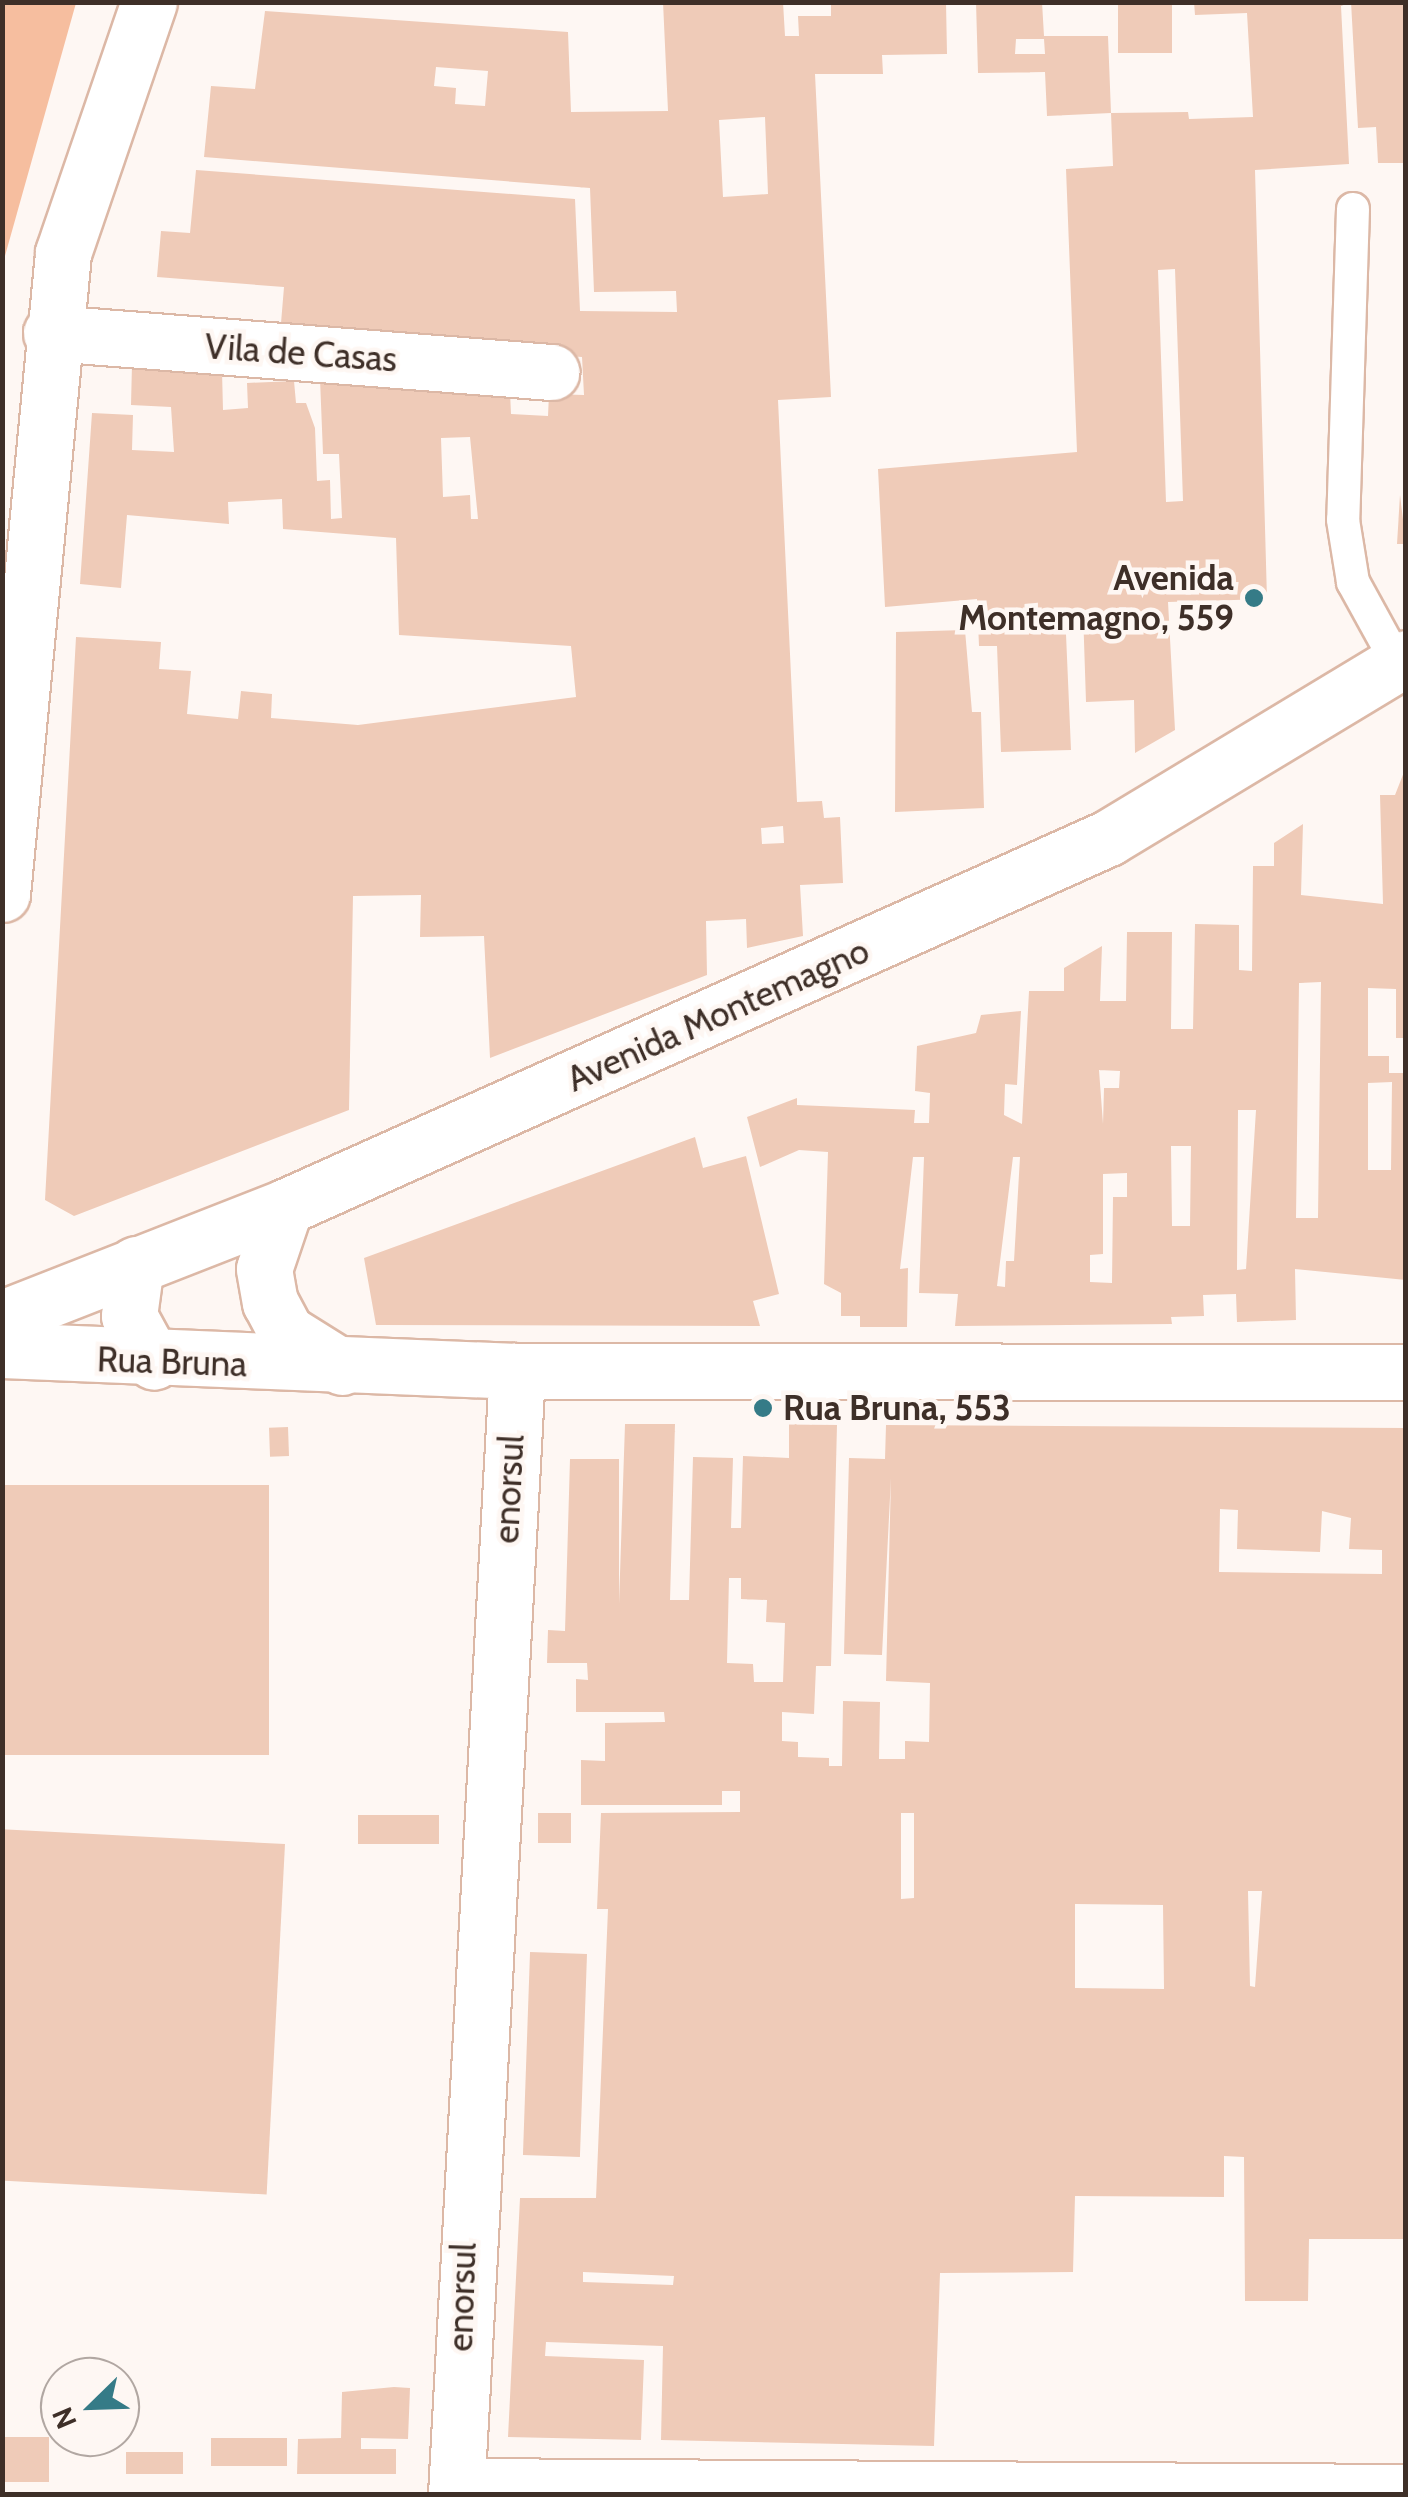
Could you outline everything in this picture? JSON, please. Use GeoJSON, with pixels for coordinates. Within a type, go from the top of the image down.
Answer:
{"type":"FeatureCollection","features":[{"type":"Feature","properties":{"kind":"street"},"geometry":{"type":"LineString","coordinates":[[2,894],[51,333],[94,148],[149,2]]}},
{"type":"Feature","properties":{"kind":"street","name":"Vila de Casas"},"geometry":{"type":"LineString","coordinates":[[51,333],[551,372]]}},
{"type":"Feature","properties":{"kind":"street","name":"Avenida Montemagno"},"geometry":{"type":"LineString","coordinates":[[2,1318],[285,1206],[1108,838],[1402,661]]}},
{"type":"Feature","properties":{"kind":"street","name":"Rua Bruna"},"geometry":{"type":"LineString","coordinates":[[285,1206],[269,1237],[270,1302],[286,1332],[342,1367]]}},
{"type":"Feature","properties":{"kind":"street"},"geometry":{"type":"LineString","coordinates":[[136,1264],[129,1316],[154,1362]]}},
{"type":"Feature","properties":{"kind":"street","name":"Rua Bruna"},"geometry":{"type":"LineString","coordinates":[[2,1350],[154,1362],[516,1371]]}},
{"type":"Feature","properties":{"kind":"street"},"geometry":{"type":"LineString","coordinates":[[516,1371],[1406,1372]]}},
{"type":"Feature","properties":{"kind":"street","name":"enorsul"},"geometry":{"type":"LineString","coordinates":[[457,2490],[516,1371]]}},
{"type":"Feature","properties":{"kind":"street"},"geometry":{"type":"LineString","coordinates":[[457,2490],[1406,2492]]}},
{"type":"Feature","properties":{"kind":"lane"},"geometry":{"type":"LineString","coordinates":[[1353,209],[1343,520],[1353,582],[1402,661]]}},
{"type":"Feature","properties":{"kind":"shaded area"},"geometry":{"type":"Polygon","coordinates":[[[5,3],[76,3],[3,263],[2,18],[5,3]]]}},
{"type":"Feature","properties":{"kind":"building"},"geometry":{"type":"Polygon","coordinates":[[[663,2],[783,2],[785,36],[799,36],[798,16],[831,16],[831,2],[946,2],[947,54],[882,55],[883,74],[815,74],[831,397],[778,400],[797,802],[822,801],[824,818],[840,817],[843,883],[800,885],[803,936],[747,948],[746,919],[706,921],[707,975],[490,1058],[484,936],[420,937],[421,895],[353,896],[349,1110],[74,1216],[45,1200],[76,637],[161,642],[159,669],[191,671],[187,714],[238,719],[241,691],[272,694],[271,718],[358,725],[576,697],[571,646],[399,635],[396,538],[283,529],[282,499],[228,502],[229,524],[127,515],[121,588],[80,584],[92,413],[133,415],[132,450],[174,452],[171,407],[131,405],[132,364],[222,371],[223,410],[248,408],[247,383],[294,381],[296,403],[306,403],[315,428],[317,481],[330,480],[331,519],[342,518],[339,454],[323,454],[320,379],[510,392],[511,414],[548,416],[549,394],[584,395],[582,357],[280,335],[284,287],[157,277],[161,231],[190,233],[196,170],[575,199],[580,311],[677,312],[676,291],[594,292],[590,188],[204,157],[211,86],[255,89],[265,11],[568,32],[571,112],[668,111],[663,2]],[[436,67],[434,86],[456,88],[455,104],[485,106],[488,71],[436,67]],[[765,117],[719,120],[723,197],[768,194],[765,117]],[[470,437],[441,438],[443,497],[470,495],[471,519],[478,519],[470,437]],[[783,826],[761,828],[762,844],[784,843],[783,826]]]}},
{"type":"Feature","properties":{"kind":"building"},"geometry":{"type":"Polygon","coordinates":[[[976,2],[1042,2],[1044,36],[1108,36],[1111,113],[1047,116],[1045,72],[978,73],[976,2]],[[1016,39],[1015,54],[1045,54],[1044,39],[1016,39]]]}},
{"type":"Feature","properties":{"kind":"building"},"geometry":{"type":"Polygon","coordinates":[[[1118,2],[1172,2],[1172,53],[1118,53],[1118,2]]]}},
{"type":"Feature","properties":{"kind":"building"},"geometry":{"type":"Polygon","coordinates":[[[1194,2],[1351,2],[1341,6],[1349,164],[1255,170],[1267,599],[1168,602],[1175,730],[1135,753],[1134,700],[1086,702],[1083,611],[1065,611],[1071,750],[1001,752],[997,646],[979,646],[977,599],[885,607],[878,469],[1077,452],[1066,169],[1113,166],[1111,113],[1188,112],[1189,119],[1253,117],[1247,13],[1195,15],[1194,2]],[[1175,269],[1158,270],[1166,502],[1183,501],[1175,269]]]}},
{"type":"Feature","properties":{"kind":"building"},"geometry":{"type":"Polygon","coordinates":[[[1351,2],[1406,2],[1406,163],[1378,163],[1376,127],[1358,128],[1351,2]]]}},
{"type":"Feature","properties":{"kind":"building"},"geometry":{"type":"Polygon","coordinates":[[[1400,495],[1406,544],[1397,544],[1400,495]]]}},
{"type":"Feature","properties":{"kind":"building"},"geometry":{"type":"Polygon","coordinates":[[[965,630],[972,712],[981,712],[984,808],[895,812],[896,632],[965,630]]]}},
{"type":"Feature","properties":{"kind":"building"},"geometry":{"type":"Polygon","coordinates":[[[1406,767],[1406,1038],[1396,1038],[1396,989],[1368,988],[1368,1056],[1389,1056],[1389,1073],[1406,1073],[1406,1280],[1295,1269],[1296,1320],[1237,1322],[1236,1294],[1203,1295],[1204,1316],[1171,1317],[1172,1324],[955,1326],[958,1294],[919,1293],[924,1157],[913,1157],[900,1269],[908,1268],[907,1327],[860,1327],[860,1316],[841,1316],[841,1293],[824,1284],[828,1152],[799,1150],[760,1167],[747,1117],[797,1098],[797,1105],[915,1110],[914,1123],[929,1123],[930,1093],[915,1091],[917,1046],[976,1033],[981,1015],[1021,1011],[1017,1085],[1005,1084],[1004,1115],[1022,1124],[1029,991],[1064,991],[1064,968],[1102,946],[1100,1001],[1126,1001],[1127,932],[1172,932],[1171,1029],[1193,1029],[1195,924],[1239,925],[1239,970],[1252,971],[1253,866],[1274,866],[1274,843],[1303,824],[1301,895],[1383,904],[1380,795],[1395,795],[1406,767]],[[1321,982],[1299,983],[1296,1218],[1318,1218],[1321,982]],[[1099,1070],[1103,1124],[1104,1088],[1119,1088],[1120,1071],[1099,1070]],[[1392,1082],[1368,1083],[1368,1170],[1391,1170],[1392,1082]],[[1238,1110],[1237,1270],[1246,1269],[1256,1110],[1238,1110]],[[1171,1146],[1172,1226],[1190,1226],[1191,1146],[1171,1146]],[[1013,1157],[997,1286],[1005,1287],[1006,1261],[1014,1261],[1020,1157],[1013,1157]],[[1127,1173],[1103,1174],[1103,1254],[1090,1255],[1090,1282],[1112,1283],[1113,1197],[1127,1197],[1127,1173]]]}},
{"type":"Feature","properties":{"kind":"building"},"geometry":{"type":"Polygon","coordinates":[[[695,1137],[703,1168],[746,1156],[779,1294],[753,1301],[760,1326],[376,1325],[364,1258],[695,1137]]]}},
{"type":"Feature","properties":{"kind":"building"},"geometry":{"type":"Polygon","coordinates":[[[625,1424],[675,1424],[670,1600],[689,1600],[693,1457],[733,1458],[731,1528],[741,1528],[743,1456],[789,1458],[789,1424],[837,1425],[831,1666],[816,1666],[814,1714],[782,1712],[782,1741],[798,1742],[798,1757],[829,1758],[829,1766],[842,1766],[843,1701],[880,1702],[879,1759],[905,1759],[905,1741],[929,1742],[930,1683],[886,1681],[891,1478],[882,1655],[844,1654],[849,1458],[885,1459],[886,1425],[1406,1428],[1406,2239],[1309,2239],[1308,2301],[1245,2301],[1244,2157],[1224,2156],[1224,2197],[1075,2196],[1073,2272],[940,2273],[934,2446],[661,2440],[663,2346],[546,2342],[545,2356],[644,2360],[641,2440],[508,2437],[520,2198],[596,2198],[608,1909],[597,1909],[601,1813],[740,1812],[740,1791],[722,1791],[722,1805],[581,1805],[581,1760],[605,1761],[605,1723],[665,1722],[664,1712],[576,1712],[576,1679],[588,1680],[587,1663],[547,1663],[548,1630],[565,1631],[570,1459],[619,1459],[619,1604],[625,1424]],[[1220,1509],[1219,1572],[1382,1574],[1382,1550],[1349,1549],[1351,1518],[1322,1511],[1320,1552],[1237,1549],[1238,1510],[1220,1509]],[[729,1578],[727,1663],[753,1664],[754,1682],[783,1682],[785,1623],[766,1622],[767,1600],[741,1599],[741,1578],[729,1578]],[[901,1813],[901,1899],[914,1898],[914,1813],[901,1813]],[[1248,1891],[1250,1986],[1255,1987],[1262,1891],[1248,1891]],[[1075,1904],[1075,1988],[1164,1989],[1163,1905],[1075,1904]],[[583,2272],[583,2282],[673,2285],[674,2276],[583,2272]]]}},
{"type":"Feature","properties":{"kind":"building"},"geometry":{"type":"Polygon","coordinates":[[[288,1427],[289,1456],[270,1457],[269,1428],[288,1427]]]}},
{"type":"Feature","properties":{"kind":"building"},"geometry":{"type":"Polygon","coordinates":[[[2,1485],[269,1485],[269,1755],[2,1755],[2,1485]]]}},
{"type":"Feature","properties":{"kind":"building"},"geometry":{"type":"Polygon","coordinates":[[[538,1813],[571,1813],[571,1843],[538,1843],[538,1813]]]}},
{"type":"Feature","properties":{"kind":"building"},"geometry":{"type":"Polygon","coordinates":[[[358,1815],[439,1815],[439,1844],[358,1844],[358,1815]]]}},
{"type":"Feature","properties":{"kind":"building"},"geometry":{"type":"Polygon","coordinates":[[[2,1829],[285,1844],[267,2195],[2,2181],[2,1829]]]}},
{"type":"Feature","properties":{"kind":"building"},"geometry":{"type":"Polygon","coordinates":[[[530,1952],[587,1954],[580,2157],[523,2155],[530,1952]]]}},
{"type":"Feature","properties":{"kind":"building"},"geometry":{"type":"Polygon","coordinates":[[[410,2388],[408,2439],[361,2438],[361,2449],[396,2449],[396,2474],[297,2474],[298,2439],[341,2438],[342,2392],[410,2388]]]}},
{"type":"Feature","properties":{"kind":"building"},"geometry":{"type":"Polygon","coordinates":[[[2,2437],[40,2437],[40,2457],[49,2457],[49,2482],[2,2482],[2,2437]]]}},
{"type":"Feature","properties":{"kind":"building"},"geometry":{"type":"Polygon","coordinates":[[[211,2438],[287,2438],[287,2466],[211,2466],[211,2438]]]}},
{"type":"Feature","properties":{"kind":"building"},"geometry":{"type":"Polygon","coordinates":[[[140,2452],[183,2452],[183,2474],[126,2474],[126,2457],[140,2457],[140,2452]]]}},
{"type":"Feature","properties":{"kind":"place","name":"Avenida Montemagno, 559"},"geometry":{"type":"Point","coordinates":[1254,598]}},
{"type":"Feature","properties":{"kind":"place","name":"Rua Bruna, 553"},"geometry":{"type":"Point","coordinates":[763,1408]}}]}
